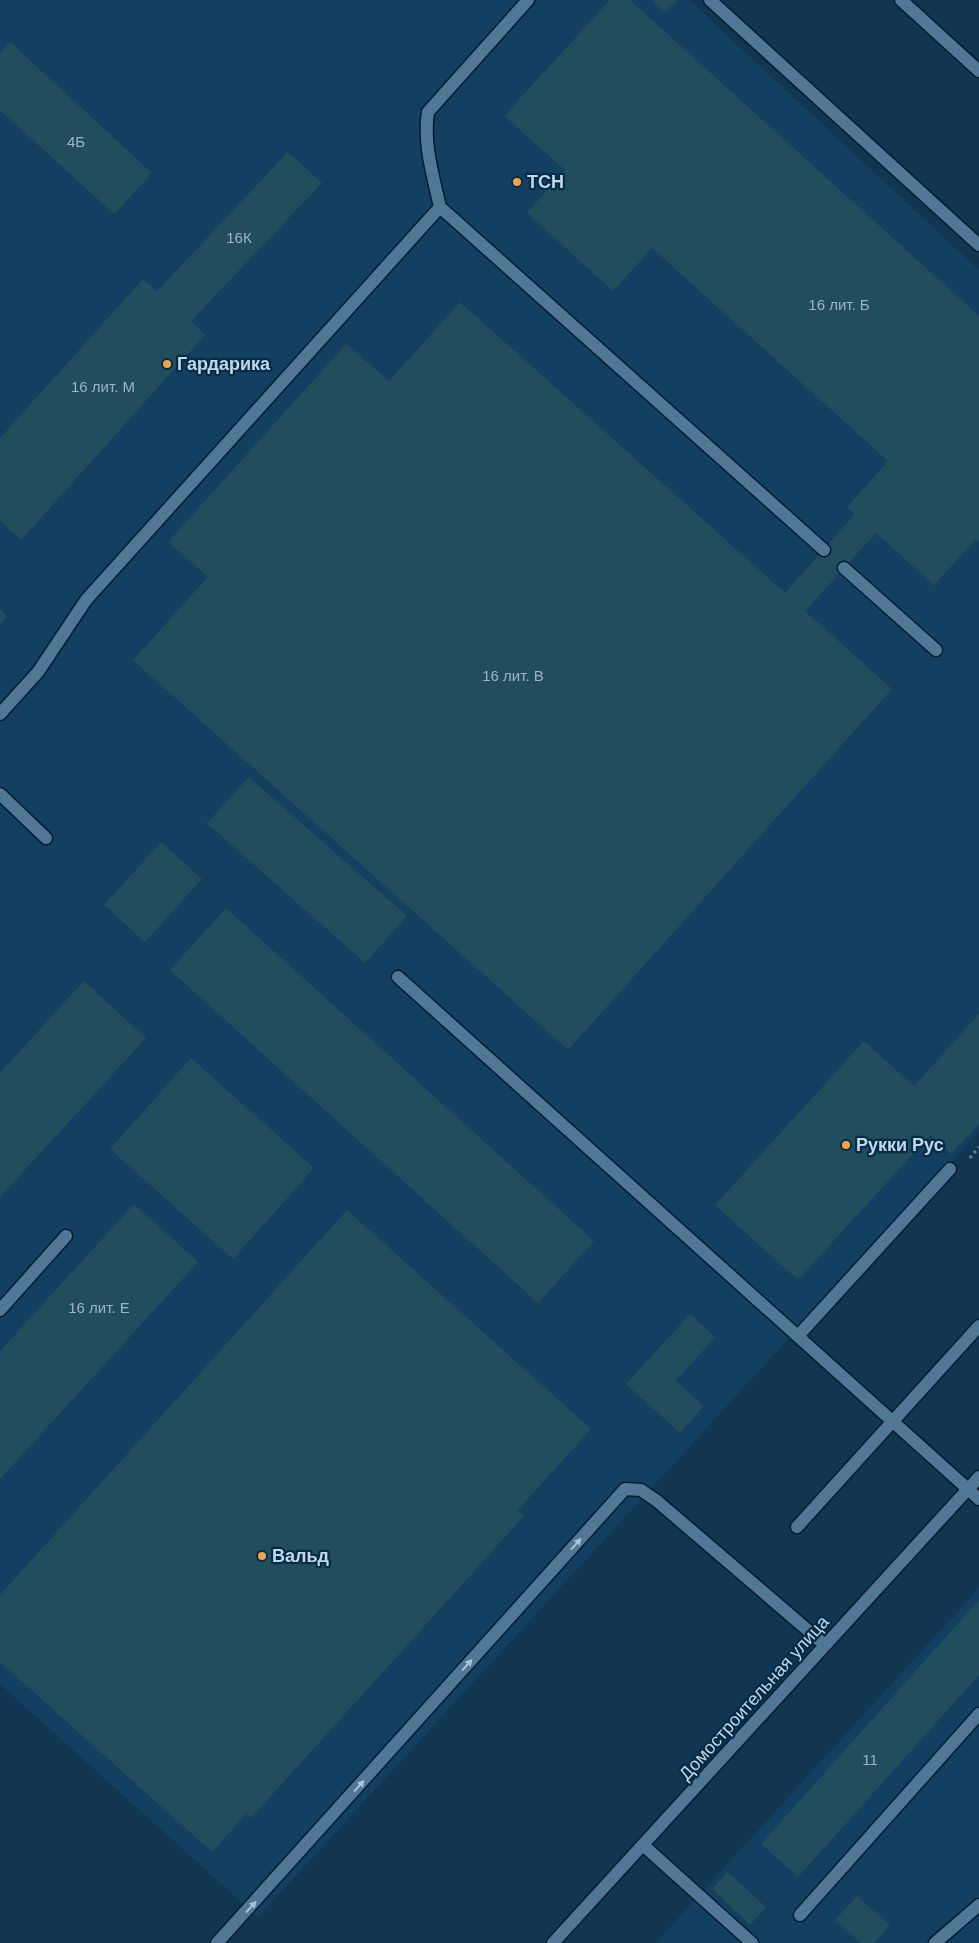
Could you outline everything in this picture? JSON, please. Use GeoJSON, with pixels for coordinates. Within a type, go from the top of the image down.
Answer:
{"type":"FeatureCollection","features":[{"type":"Feature","properties":{"kind":"street"},"geometry":{"type":"LineString","coordinates":[[528,0],[428,112],[426,128],[427,145],[440,207],[824,550]]}},
{"type":"Feature","properties":{"kind":"street"},"geometry":{"type":"LineString","coordinates":[[710,0],[979,245]]}},
{"type":"Feature","properties":{"kind":"street"},"geometry":{"type":"LineString","coordinates":[[901,0],[979,72]]}},
{"type":"Feature","properties":{"kind":"street"},"geometry":{"type":"LineString","coordinates":[[0,714],[38,672],[86,600],[440,207]]}},
{"type":"Feature","properties":{"kind":"street"},"geometry":{"type":"LineString","coordinates":[[844,568],[936,650]]}},
{"type":"Feature","properties":{"kind":"street"},"geometry":{"type":"LineString","coordinates":[[0,794],[46,838]]}},
{"type":"Feature","properties":{"kind":"street"},"geometry":{"type":"LineString","coordinates":[[398,976],[979,1499]]}},
{"type":"Feature","properties":{"kind":"street"},"geometry":{"type":"LineString","coordinates":[[798,1336],[950,1169]]}},
{"type":"Feature","properties":{"kind":"street"},"geometry":{"type":"LineString","coordinates":[[0,1310],[66,1236]]}},
{"type":"Feature","properties":{"kind":"street"},"geometry":{"type":"LineString","coordinates":[[797,1527],[979,1326]]}},
{"type":"Feature","properties":{"kind":"street","name":"Домостроительная улица"},"geometry":{"type":"LineString","coordinates":[[554,1943],[979,1477]]}},
{"type":"Feature","properties":{"kind":"street"},"geometry":{"type":"LineString","coordinates":[[217,1943],[625,1489],[641,1490],[657,1501],[826,1645]]}},
{"type":"Feature","properties":{"kind":"street"},"geometry":{"type":"LineString","coordinates":[[800,1915],[979,1714]]}},
{"type":"Feature","properties":{"kind":"street"},"geometry":{"type":"LineString","coordinates":[[643,1845],[752,1943]]}},
{"type":"Feature","properties":{"kind":"street"},"geometry":{"type":"LineString","coordinates":[[935,1943],[979,1905]]}},
{"type":"Feature","properties":{"kind":"shaded area"},"geometry":{"type":"Polygon","coordinates":[[[0,0],[689,0],[979,270],[979,1131],[258,1917],[0,1684],[0,0]]]}},
{"type":"Feature","properties":{"kind":"shaded area"},"geometry":{"type":"Polygon","coordinates":[[[979,1588],[979,1943],[656,1943],[683,1913],[979,1588]]]}},
{"type":"Feature","properties":{"kind":"building"},"geometry":{"type":"Polygon","coordinates":[[[610,0],[630,0],[979,316],[979,542],[976,539],[934,585],[876,533],[805,611],[892,689],[568,1050],[133,660],[208,577],[168,542],[346,344],[389,381],[460,302],[785,593],[855,514],[847,507],[888,461],[652,248],[613,291],[527,213],[565,170],[504,116],[610,0]]]}},
{"type":"Feature","properties":{"kind":"building"},"geometry":{"type":"Polygon","coordinates":[[[652,0],[677,0],[665,12],[652,0]]]}},
{"type":"Feature","properties":{"kind":"building"},"geometry":{"type":"Polygon","coordinates":[[[10,42],[152,173],[114,214],[0,110],[0,53],[10,42]]]}},
{"type":"Feature","properties":{"kind":"building"},"geometry":{"type":"Polygon","coordinates":[[[288,152],[322,183],[191,321],[205,335],[21,540],[0,521],[0,438],[143,279],[157,291],[288,152]]]}},
{"type":"Feature","properties":{"kind":"building"},"geometry":{"type":"Polygon","coordinates":[[[0,609],[7,616],[0,624],[0,609]]]}},
{"type":"Feature","properties":{"kind":"building"},"geometry":{"type":"Polygon","coordinates":[[[249,777],[407,916],[365,963],[207,823],[249,777]]]}},
{"type":"Feature","properties":{"kind":"building"},"geometry":{"type":"Polygon","coordinates":[[[161,842],[202,879],[145,942],[104,905],[161,842]]]}},
{"type":"Feature","properties":{"kind":"building"},"geometry":{"type":"Polygon","coordinates":[[[226,908],[594,1241],[538,1303],[170,970],[226,908]]]}},
{"type":"Feature","properties":{"kind":"building"},"geometry":{"type":"Polygon","coordinates":[[[84,981],[146,1038],[0,1197],[0,1073],[84,981]]]}},
{"type":"Feature","properties":{"kind":"building","name":"Рукки Рус"},"geometry":{"type":"Polygon","coordinates":[[[979,1014],[979,1124],[951,1154],[930,1135],[798,1280],[715,1205],[864,1041],[914,1086],[979,1014]]]}},
{"type":"Feature","properties":{"kind":"building"},"geometry":{"type":"Polygon","coordinates":[[[191,1058],[314,1168],[233,1259],[110,1149],[191,1058]]]}},
{"type":"Feature","properties":{"kind":"building"},"geometry":{"type":"Polygon","coordinates":[[[134,1204],[198,1262],[0,1479],[0,1351],[134,1204]]]}},
{"type":"Feature","properties":{"kind":"building","name":"Вальд"},"geometry":{"type":"Polygon","coordinates":[[[347,1210],[591,1429],[517,1511],[524,1516],[251,1818],[246,1814],[212,1852],[0,1662],[0,1595],[347,1210]]]}},
{"type":"Feature","properties":{"kind":"building"},"geometry":{"type":"Polygon","coordinates":[[[690,1314],[715,1337],[676,1381],[704,1406],[680,1433],[626,1384],[690,1314]]]}},
{"type":"Feature","properties":{"kind":"building"},"geometry":{"type":"Polygon","coordinates":[[[979,1600],[979,1675],[798,1877],[761,1844],[979,1600]]]}},
{"type":"Feature","properties":{"kind":"building"},"geometry":{"type":"Polygon","coordinates":[[[728,1872],[766,1907],[750,1925],[712,1889],[728,1872]]]}},
{"type":"Feature","properties":{"kind":"building"},"geometry":{"type":"Polygon","coordinates":[[[857,1896],[890,1925],[874,1943],[861,1943],[835,1920],[857,1896]]]}},
{"type":"Feature","properties":{"kind":"place","name":"ТСН"},"geometry":{"type":"Point","coordinates":[517,182]}},
{"type":"Feature","properties":{"kind":"place","name":"Гардарика"},"geometry":{"type":"Point","coordinates":[167,364]}},
{"type":"Feature","properties":{"kind":"place","name":"Рукки Рус"},"geometry":{"type":"Point","coordinates":[846,1145]}},
{"type":"Feature","properties":{"kind":"place","name":"Вальд"},"geometry":{"type":"Point","coordinates":[262,1556]}}]}
